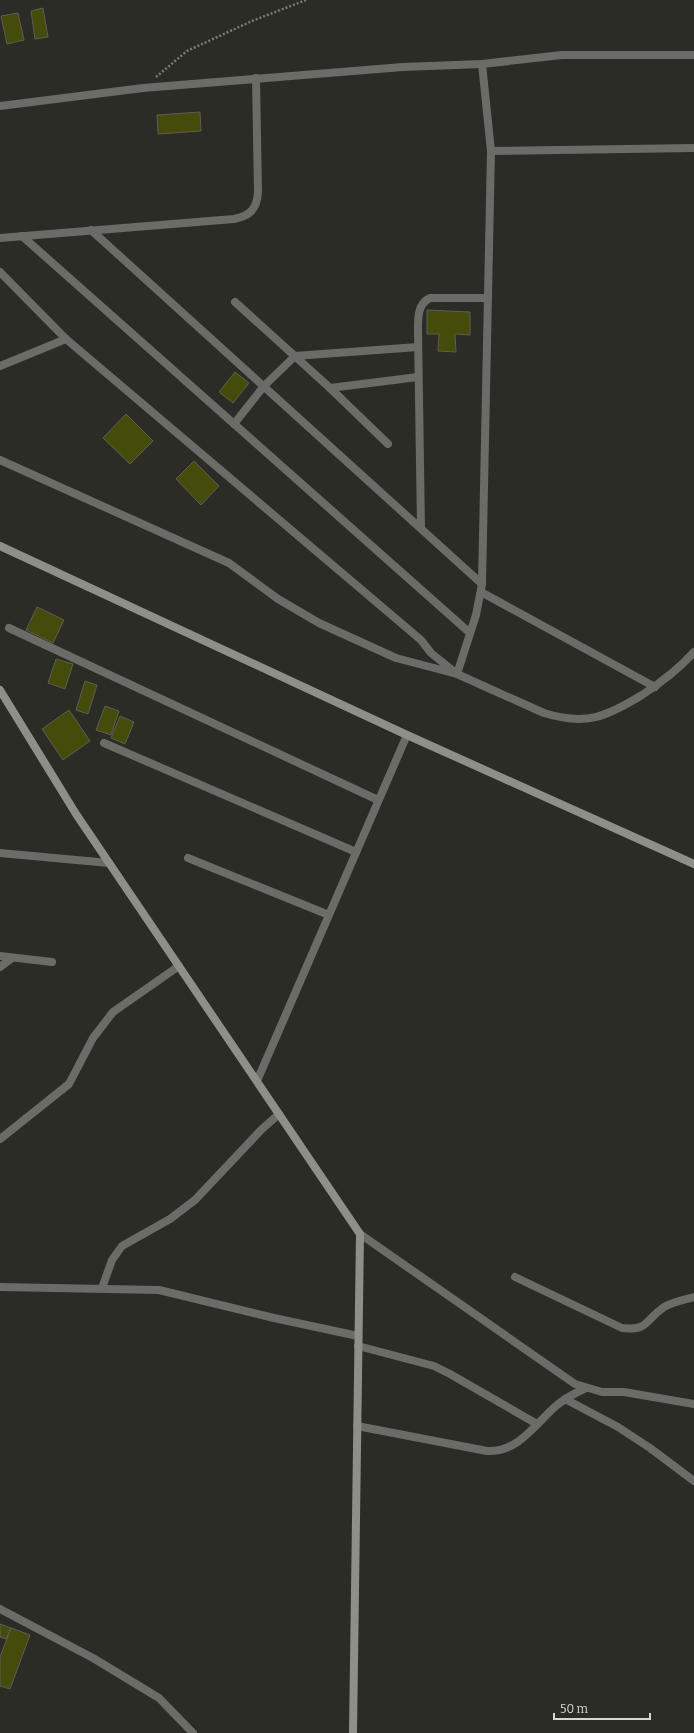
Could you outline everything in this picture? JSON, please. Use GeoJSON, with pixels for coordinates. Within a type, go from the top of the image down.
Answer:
{"type":"FeatureCollection","features":[{"type":"Feature","properties":{"kind":"main road"},"geometry":{"type":"LineString","coordinates":[[0,546],[407,735],[694,864]]}},
{"type":"Feature","properties":{"kind":"main road"},"geometry":{"type":"LineString","coordinates":[[0,690],[76,814],[360,1234],[353,1733]]}},
{"type":"Feature","properties":{"kind":"street"},"geometry":{"type":"LineString","coordinates":[[0,106],[143,88],[403,67],[482,64],[562,55],[694,54]]}},
{"type":"Feature","properties":{"kind":"street"},"geometry":{"type":"LineString","coordinates":[[457,674],[476,615],[482,588],[491,152],[482,64]]}},
{"type":"Feature","properties":{"kind":"street"},"geometry":{"type":"LineString","coordinates":[[0,238],[234,219],[244,217],[251,213],[257,200],[258,192],[256,78]]}},
{"type":"Feature","properties":{"kind":"street"},"geometry":{"type":"LineString","coordinates":[[491,152],[694,148]]}},
{"type":"Feature","properties":{"kind":"street"},"geometry":{"type":"LineString","coordinates":[[91,230],[421,528],[482,588],[655,686]]}},
{"type":"Feature","properties":{"kind":"street"},"geometry":{"type":"LineString","coordinates":[[22,236],[470,632]]}},
{"type":"Feature","properties":{"kind":"street"},"geometry":{"type":"LineString","coordinates":[[1,274],[66,339],[421,640],[431,653],[457,674]]}},
{"type":"Feature","properties":{"kind":"street"},"geometry":{"type":"LineString","coordinates":[[421,528],[418,318],[423,302],[430,298],[488,298]]}},
{"type":"Feature","properties":{"kind":"street"},"geometry":{"type":"LineString","coordinates":[[235,302],[330,388],[388,444]]}},
{"type":"Feature","properties":{"kind":"street"},"geometry":{"type":"LineString","coordinates":[[0,366],[66,339]]}},
{"type":"Feature","properties":{"kind":"street"},"geometry":{"type":"LineString","coordinates":[[234,424],[264,386],[295,356],[418,347]]}},
{"type":"Feature","properties":{"kind":"street"},"geometry":{"type":"LineString","coordinates":[[330,388],[418,377]]}},
{"type":"Feature","properties":{"kind":"street"},"geometry":{"type":"LineString","coordinates":[[0,460],[229,563],[278,599],[319,623],[396,658],[457,674],[558,718],[575,720],[610,714],[678,670],[694,652]]}},
{"type":"Feature","properties":{"kind":"street"},"geometry":{"type":"LineString","coordinates":[[10,628],[378,800]]}},
{"type":"Feature","properties":{"kind":"street"},"geometry":{"type":"LineString","coordinates":[[257,1081],[407,735]]}},
{"type":"Feature","properties":{"kind":"street"},"geometry":{"type":"LineString","coordinates":[[104,743],[356,852]]}},
{"type":"Feature","properties":{"kind":"street"},"geometry":{"type":"LineString","coordinates":[[0,853],[109,863]]}},
{"type":"Feature","properties":{"kind":"street"},"geometry":{"type":"LineString","coordinates":[[188,858],[328,915]]}},
{"type":"Feature","properties":{"kind":"street"},"geometry":{"type":"LineString","coordinates":[[0,956],[52,962]]}},
{"type":"Feature","properties":{"kind":"street"},"geometry":{"type":"LineString","coordinates":[[0,967],[12,958]]}},
{"type":"Feature","properties":{"kind":"street"},"geometry":{"type":"LineString","coordinates":[[0,1139],[69,1084],[93,1038],[113,1012],[179,966]]}},
{"type":"Feature","properties":{"kind":"street"},"geometry":{"type":"LineString","coordinates":[[102,1288],[112,1260],[122,1246],[170,1219],[195,1200],[261,1130],[279,1114]]}},
{"type":"Feature","properties":{"kind":"street"},"geometry":{"type":"LineString","coordinates":[[360,1234],[558,1374],[575,1384],[602,1392],[624,1392],[694,1404]]}},
{"type":"Feature","properties":{"kind":"street"},"geometry":{"type":"LineString","coordinates":[[515,1277],[622,1328],[636,1329],[641,1327],[663,1308],[673,1303],[694,1297]]}},
{"type":"Feature","properties":{"kind":"street"},"geometry":{"type":"LineString","coordinates":[[0,1287],[159,1290],[274,1318],[358,1336]]}},
{"type":"Feature","properties":{"kind":"street"},"geometry":{"type":"LineString","coordinates":[[358,1346],[434,1366],[537,1424]]}},
{"type":"Feature","properties":{"kind":"street"},"geometry":{"type":"LineString","coordinates":[[357,1426],[498,1452],[518,1442],[565,1399],[586,1388]]}},
{"type":"Feature","properties":{"kind":"street"},"geometry":{"type":"LineString","coordinates":[[565,1399],[618,1427],[650,1448],[694,1481]]}},
{"type":"Feature","properties":{"kind":"street"},"geometry":{"type":"LineString","coordinates":[[0,1609],[93,1658],[159,1698],[193,1733]]}},
{"type":"Feature","properties":{"kind":"path"},"geometry":{"type":"LineString","coordinates":[[143,88],[187,50],[252,21],[306,0]]}},
{"type":"Feature","properties":{"kind":"building"},"geometry":{"type":"Polygon","coordinates":[[[43,8],[48,37],[35,39],[31,11],[43,8]]]}},
{"type":"Feature","properties":{"kind":"building"},"geometry":{"type":"Polygon","coordinates":[[[18,13],[24,40],[7,44],[1,16],[18,13]]]}},
{"type":"Feature","properties":{"kind":"building"},"geometry":{"type":"Polygon","coordinates":[[[200,112],[201,131],[158,134],[157,115],[200,112]]]}},
{"type":"Feature","properties":{"kind":"building"},"geometry":{"type":"Polygon","coordinates":[[[427,310],[470,312],[470,335],[455,334],[456,352],[438,351],[439,334],[427,334],[427,310]]]}},
{"type":"Feature","properties":{"kind":"building"},"geometry":{"type":"Polygon","coordinates":[[[235,372],[249,383],[233,403],[219,392],[235,372]]]}},
{"type":"Feature","properties":{"kind":"building"},"geometry":{"type":"Polygon","coordinates":[[[126,414],[153,441],[130,464],[103,438],[126,414]]]}},
{"type":"Feature","properties":{"kind":"building"},"geometry":{"type":"Polygon","coordinates":[[[194,461],[219,486],[201,505],[176,479],[194,461]]]}},
{"type":"Feature","properties":{"kind":"building"},"geometry":{"type":"Polygon","coordinates":[[[37,607],[64,620],[53,643],[26,630],[37,607]]]}},
{"type":"Feature","properties":{"kind":"building"},"geometry":{"type":"Polygon","coordinates":[[[56,659],[73,664],[65,689],[48,683],[56,659]]]}},
{"type":"Feature","properties":{"kind":"building"},"geometry":{"type":"Polygon","coordinates":[[[85,681],[97,685],[88,714],[76,710],[85,681]]]}},
{"type":"Feature","properties":{"kind":"building"},"geometry":{"type":"Polygon","coordinates":[[[105,706],[119,711],[111,735],[96,730],[105,706]]]}},
{"type":"Feature","properties":{"kind":"building"},"geometry":{"type":"Polygon","coordinates":[[[69,710],[90,741],[63,760],[42,729],[69,710]]]}},
{"type":"Feature","properties":{"kind":"building"},"geometry":{"type":"Polygon","coordinates":[[[120,716],[134,722],[125,744],[111,738],[120,716]]]}},
{"type":"Feature","properties":{"kind":"building"},"geometry":{"type":"Polygon","coordinates":[[[0,1624],[11,1628],[6,1639],[0,1637],[0,1624]]]}},
{"type":"Feature","properties":{"kind":"building"},"geometry":{"type":"Polygon","coordinates":[[[11,1628],[30,1635],[10,1689],[0,1686],[0,1657],[11,1628]]]}}]}
